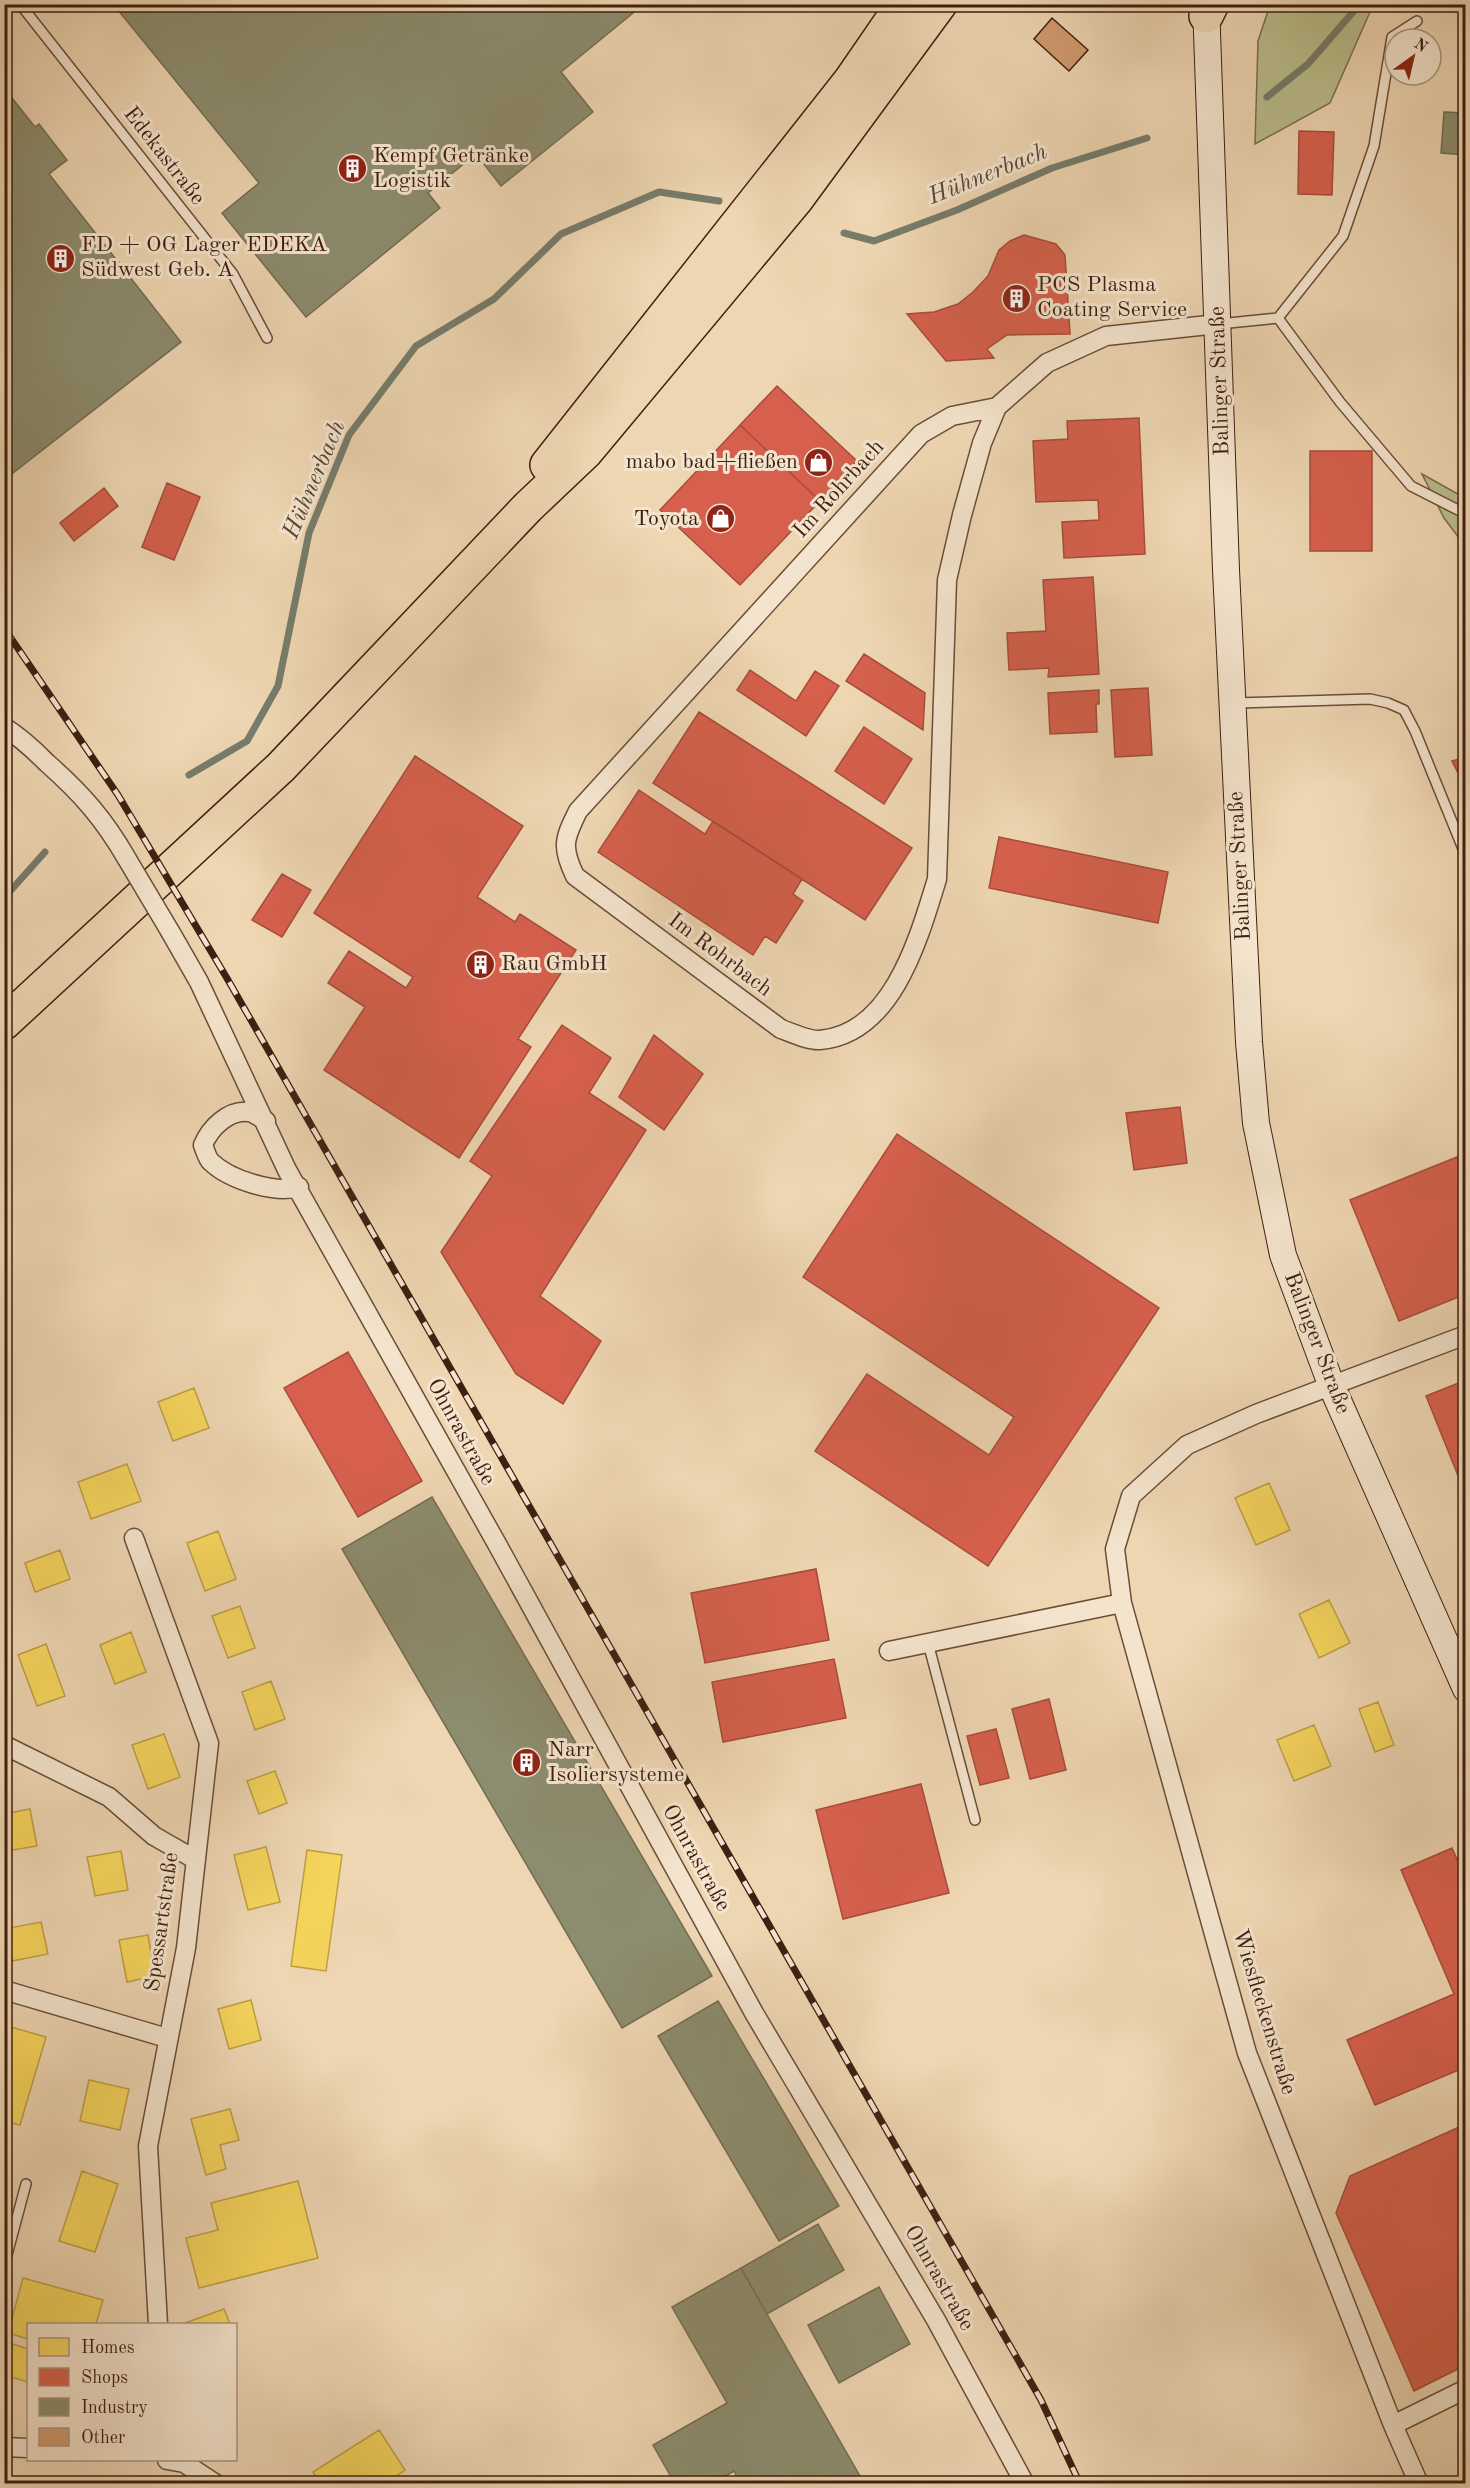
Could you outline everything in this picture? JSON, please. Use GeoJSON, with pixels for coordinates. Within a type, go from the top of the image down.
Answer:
{"type":"FeatureCollection","features":[{"type":"Feature","properties":{"kind":"highway"},"geometry":{"type":"LineString","coordinates":[[528,507],[544,468],[850,81],[903,4]]}},
{"type":"Feature","properties":{"kind":"highway"},"geometry":{"type":"LineString","coordinates":[[4,1023],[281,767],[528,507],[586,452],[796,200],[940,4]]}},
{"type":"Feature","properties":{"kind":"main road","name":"Balinger Straße"},"geometry":{"type":"LineString","coordinates":[[1208,8],[1232,703],[1249,1042],[1256,1123],[1283,1255],[1332,1387],[1466,1689]]}},
{"type":"Feature","properties":{"kind":"street","name":"Im Rohrbach"},"geometry":{"type":"LineString","coordinates":[[997,407],[952,416],[921,434],[578,811],[567,834],[565,857],[574,876],[781,1029],[818,1041],[848,1034],[876,1012],[905,970],[937,879],[947,580],[979,454],[997,407],[1047,363],[1106,336],[1218,324]]}},
{"type":"Feature","properties":{"kind":"street","name":"Ohnrastraße"},"geometry":{"type":"LineString","coordinates":[[4,727],[17,735],[82,794],[113,834],[171,933],[199,982],[287,1170],[299,1187],[754,2013],[936,2320],[1025,2484]]}},
{"type":"Feature","properties":{"kind":"street"},"geometry":{"type":"LineString","coordinates":[[266,1121],[250,1112],[236,1113],[224,1118],[208,1134],[203,1145],[210,1161],[232,1176],[270,1189],[287,1191],[299,1187]]}},
{"type":"Feature","properties":{"kind":"street","name":"Wiesfleckenstraße"},"geometry":{"type":"LineString","coordinates":[[1419,2484],[1393,2425],[1247,2053],[1122,1603],[1115,1549],[1131,1496],[1186,1445],[1256,1414],[1466,1335]]}},
{"type":"Feature","properties":{"kind":"street","name":"Spessartstraße"},"geometry":{"type":"LineString","coordinates":[[134,1538],[209,1743],[186,1948],[148,2146],[158,2323]]}},
{"type":"Feature","properties":{"kind":"street"},"geometry":{"type":"LineString","coordinates":[[889,1651],[1122,1603]]}},
{"type":"Feature","properties":{"kind":"street"},"geometry":{"type":"LineString","coordinates":[[4,1745],[109,1797],[154,1836],[196,1860]]}},
{"type":"Feature","properties":{"kind":"street"},"geometry":{"type":"LineString","coordinates":[[4,1990],[167,2038]]}},
{"type":"Feature","properties":{"kind":"street"},"geometry":{"type":"LineString","coordinates":[[1393,2425],[1466,2389]]}},
{"type":"Feature","properties":{"kind":"street"},"geometry":{"type":"LineString","coordinates":[[4,2447],[27,2448]]}},
{"type":"Feature","properties":{"kind":"street"},"geometry":{"type":"LineString","coordinates":[[173,2461],[184,2463],[216,2484]]}},
{"type":"Feature","properties":{"kind":"lane","name":"Edekastraße"},"geometry":{"type":"LineString","coordinates":[[20,4],[233,274],[267,339]]}},
{"type":"Feature","properties":{"kind":"lane"},"geometry":{"type":"LineString","coordinates":[[1218,324],[1278,318],[1343,236],[1374,146],[1392,37],[1417,21]]}},
{"type":"Feature","properties":{"kind":"lane"},"geometry":{"type":"LineString","coordinates":[[1278,318],[1340,402],[1411,486],[1466,514]]}},
{"type":"Feature","properties":{"kind":"lane"},"geometry":{"type":"LineString","coordinates":[[1232,703],[1370,699],[1404,710],[1415,731],[1466,856]]}},
{"type":"Feature","properties":{"kind":"lane"},"geometry":{"type":"LineString","coordinates":[[928,1643],[975,1820]]}},
{"type":"Feature","properties":{"kind":"lane"},"geometry":{"type":"LineString","coordinates":[[4,2266],[26,2184]]}},
{"type":"Feature","properties":{"kind":"green space"},"geometry":{"type":"Polygon","coordinates":[[[1270,5],[1373,5],[1330,103],[1255,144],[1258,41],[1270,5]]]}},
{"type":"Feature","properties":{"kind":"green space"},"geometry":{"type":"Polygon","coordinates":[[[1422,474],[1465,498],[1465,546],[1444,518],[1422,474]]]}},
{"type":"Feature","properties":{"kind":"building: Homes"},"geometry":{"type":"Polygon","coordinates":[[[194,1388],[209,1428],[173,1441],[158,1402],[194,1388]]]}},
{"type":"Feature","properties":{"kind":"building: Homes"},"geometry":{"type":"Polygon","coordinates":[[[127,1464],[141,1501],[91,1519],[78,1482],[127,1464]]]}},
{"type":"Feature","properties":{"kind":"building: Homes"},"geometry":{"type":"Polygon","coordinates":[[[1269,1483],[1290,1530],[1256,1545],[1235,1498],[1269,1483]]]}},
{"type":"Feature","properties":{"kind":"building: Homes"},"geometry":{"type":"Polygon","coordinates":[[[218,1531],[236,1579],[205,1591],[187,1543],[218,1531]]]}},
{"type":"Feature","properties":{"kind":"building: Homes"},"geometry":{"type":"Polygon","coordinates":[[[60,1550],[70,1579],[35,1592],[25,1563],[60,1550]]]}},
{"type":"Feature","properties":{"kind":"building: Homes"},"geometry":{"type":"Polygon","coordinates":[[[1329,1600],[1350,1643],[1319,1658],[1299,1614],[1329,1600]]]}},
{"type":"Feature","properties":{"kind":"building: Homes"},"geometry":{"type":"Polygon","coordinates":[[[240,1606],[255,1648],[228,1658],[212,1616],[240,1606]]]}},
{"type":"Feature","properties":{"kind":"building: Homes"},"geometry":{"type":"Polygon","coordinates":[[[131,1632],[146,1672],[115,1684],[100,1645],[131,1632]]]}},
{"type":"Feature","properties":{"kind":"building: Homes"},"geometry":{"type":"Polygon","coordinates":[[[46,1644],[65,1696],[37,1706],[18,1655],[46,1644]]]}},
{"type":"Feature","properties":{"kind":"building: Homes"},"geometry":{"type":"Polygon","coordinates":[[[271,1681],[285,1719],[255,1730],[242,1692],[271,1681]]]}},
{"type":"Feature","properties":{"kind":"building: Homes"},"geometry":{"type":"Polygon","coordinates":[[[1378,1702],[1394,1745],[1375,1752],[1359,1709],[1378,1702]]]}},
{"type":"Feature","properties":{"kind":"building: Homes"},"geometry":{"type":"Polygon","coordinates":[[[1314,1725],[1331,1766],[1294,1781],[1277,1740],[1314,1725]]]}},
{"type":"Feature","properties":{"kind":"building: Homes"},"geometry":{"type":"Polygon","coordinates":[[[164,1734],[180,1777],[148,1789],[132,1745],[164,1734]]]}},
{"type":"Feature","properties":{"kind":"building: Homes"},"geometry":{"type":"Polygon","coordinates":[[[275,1771],[287,1803],[259,1814],[247,1781],[275,1771]]]}},
{"type":"Feature","properties":{"kind":"building: Homes"},"geometry":{"type":"Polygon","coordinates":[[[30,1809],[37,1846],[8,1851],[4,1814],[30,1809]]]}},
{"type":"Feature","properties":{"kind":"building: Homes"},"geometry":{"type":"Polygon","coordinates":[[[266,1847],[280,1902],[248,1910],[234,1855],[266,1847]]]}},
{"type":"Feature","properties":{"kind":"building: Homes"},"geometry":{"type":"Polygon","coordinates":[[[307,1850],[342,1855],[326,1971],[291,1966],[307,1850]]]}},
{"type":"Feature","properties":{"kind":"building: Homes"},"geometry":{"type":"Polygon","coordinates":[[[121,1851],[128,1890],[95,1896],[87,1857],[121,1851]]]}},
{"type":"Feature","properties":{"kind":"building: Homes"},"geometry":{"type":"Polygon","coordinates":[[[41,1922],[48,1954],[7,1962],[4,1929],[41,1922]]]}},
{"type":"Feature","properties":{"kind":"building: Homes"},"geometry":{"type":"Polygon","coordinates":[[[148,1935],[155,1976],[127,1982],[119,1940],[148,1935]]]}},
{"type":"Feature","properties":{"kind":"building: Homes"},"geometry":{"type":"Polygon","coordinates":[[[251,2000],[261,2040],[229,2049],[218,2009],[251,2000]]]}},
{"type":"Feature","properties":{"kind":"building: Homes"},"geometry":{"type":"Polygon","coordinates":[[[4,2025],[46,2037],[20,2125],[4,2121],[4,2025]]]}},
{"type":"Feature","properties":{"kind":"building: Homes"},"geometry":{"type":"Polygon","coordinates":[[[89,2080],[129,2089],[120,2130],[80,2121],[89,2080]]]}},
{"type":"Feature","properties":{"kind":"building: Homes"},"geometry":{"type":"Polygon","coordinates":[[[230,2109],[239,2140],[220,2145],[226,2169],[206,2175],[191,2119],[230,2109]]]}},
{"type":"Feature","properties":{"kind":"building: Homes"},"geometry":{"type":"Polygon","coordinates":[[[82,2171],[118,2184],[95,2252],[59,2241],[82,2171]]]}},
{"type":"Feature","properties":{"kind":"building: Homes"},"geometry":{"type":"Polygon","coordinates":[[[298,2181],[318,2258],[199,2288],[186,2238],[218,2230],[211,2203],[298,2181]]]}},
{"type":"Feature","properties":{"kind":"building: Homes"},"geometry":{"type":"Polygon","coordinates":[[[23,2278],[103,2300],[96,2323],[27,2323],[27,2339],[8,2333],[23,2278]]]}},
{"type":"Feature","properties":{"kind":"building: Homes"},"geometry":{"type":"Polygon","coordinates":[[[224,2309],[230,2323],[185,2323],[224,2309]]]}},
{"type":"Feature","properties":{"kind":"building: Homes"},"geometry":{"type":"Polygon","coordinates":[[[13,2344],[27,2349],[27,2382],[4,2375],[13,2344]]]}},
{"type":"Feature","properties":{"kind":"building: Homes"},"geometry":{"type":"Polygon","coordinates":[[[379,2430],[405,2470],[385,2484],[320,2484],[313,2472],[379,2430]]]}},
{"type":"Feature","properties":{"kind":"building: Shops"},"geometry":{"type":"Polygon","coordinates":[[[1299,131],[1334,132],[1332,195],[1298,194],[1299,131]]]}},
{"type":"Feature","properties":{"kind":"building: Shops","name":"PCS Plasma Coating Service"},"geometry":{"type":"Polygon","coordinates":[[[1024,235],[1056,244],[1065,255],[1070,334],[1007,335],[987,349],[994,358],[946,361],[907,314],[934,312],[958,304],[988,276],[999,250],[1010,241],[1024,235]]]}},
{"type":"Feature","properties":{"kind":"building: Shops"},"geometry":{"type":"Polygon","coordinates":[[[777,386],[857,461],[820,501],[740,425],[777,386]]]}},
{"type":"Feature","properties":{"kind":"building: Shops"},"geometry":{"type":"Polygon","coordinates":[[[1139,418],[1145,554],[1064,558],[1062,522],[1099,520],[1098,500],[1036,502],[1033,441],[1068,439],[1067,421],[1139,418]]]}},
{"type":"Feature","properties":{"kind":"building: Shops"},"geometry":{"type":"Polygon","coordinates":[[[740,425],[820,501],[740,585],[660,510],[740,425]]]}},
{"type":"Feature","properties":{"kind":"building: Shops"},"geometry":{"type":"Polygon","coordinates":[[[1310,451],[1372,451],[1372,551],[1310,551],[1310,451]]]}},
{"type":"Feature","properties":{"kind":"building: Shops"},"geometry":{"type":"Polygon","coordinates":[[[167,483],[200,497],[174,560],[142,547],[167,483]]]}},
{"type":"Feature","properties":{"kind":"building: Shops"},"geometry":{"type":"Polygon","coordinates":[[[104,488],[118,506],[74,541],[60,523],[104,488]]]}},
{"type":"Feature","properties":{"kind":"building: Shops"},"geometry":{"type":"Polygon","coordinates":[[[1093,577],[1099,674],[1048,677],[1049,668],[1009,670],[1007,633],[1046,631],[1043,580],[1093,577]]]}},
{"type":"Feature","properties":{"kind":"building: Shops"},"geometry":{"type":"Polygon","coordinates":[[[864,654],[925,693],[923,730],[846,681],[864,654]]]}},
{"type":"Feature","properties":{"kind":"building: Shops"},"geometry":{"type":"Polygon","coordinates":[[[750,670],[796,701],[815,671],[839,686],[806,736],[737,690],[750,670]]]}},
{"type":"Feature","properties":{"kind":"building: Shops"},"geometry":{"type":"Polygon","coordinates":[[[1148,688],[1152,755],[1115,757],[1111,690],[1148,688]]]}},
{"type":"Feature","properties":{"kind":"building: Shops"},"geometry":{"type":"Polygon","coordinates":[[[1099,690],[1099,704],[1096,704],[1097,732],[1050,734],[1048,693],[1099,690]]]}},
{"type":"Feature","properties":{"kind":"building: Shops"},"geometry":{"type":"Polygon","coordinates":[[[699,712],[912,848],[865,920],[653,783],[699,712]]]}},
{"type":"Feature","properties":{"kind":"building: Shops"},"geometry":{"type":"Polygon","coordinates":[[[864,727],[912,759],[884,804],[835,771],[864,727]]]}},
{"type":"Feature","properties":{"kind":"building: Shops","name":"Rau GmbH"},"geometry":{"type":"Polygon","coordinates":[[[415,756],[523,826],[477,897],[515,922],[520,914],[576,950],[518,1039],[531,1047],[459,1158],[324,1070],[365,1007],[328,983],[349,951],[406,988],[413,977],[314,913],[415,756]]]}},
{"type":"Feature","properties":{"kind":"building: Shops"},"geometry":{"type":"Polygon","coordinates":[[[1466,757],[1466,789],[1452,761],[1466,757]]]}},
{"type":"Feature","properties":{"kind":"building: Shops"},"geometry":{"type":"Polygon","coordinates":[[[639,790],[705,834],[713,821],[802,879],[793,894],[803,901],[776,943],[765,936],[753,955],[598,852],[639,790]]]}},
{"type":"Feature","properties":{"kind":"building: Shops"},"geometry":{"type":"Polygon","coordinates":[[[999,837],[1168,872],[1158,923],[989,888],[999,837]]]}},
{"type":"Feature","properties":{"kind":"building: Shops"},"geometry":{"type":"Polygon","coordinates":[[[282,874],[311,890],[282,937],[252,920],[282,874]]]}},
{"type":"Feature","properties":{"kind":"building: Shops","name":"Rau GmbH"},"geometry":{"type":"Polygon","coordinates":[[[562,1025],[611,1058],[589,1093],[646,1130],[540,1296],[601,1341],[563,1404],[516,1374],[441,1252],[492,1176],[470,1161],[562,1025]]]}},
{"type":"Feature","properties":{"kind":"building: Shops"},"geometry":{"type":"Polygon","coordinates":[[[654,1035],[703,1074],[664,1130],[619,1097],[654,1035]]]}},
{"type":"Feature","properties":{"kind":"building: Shops"},"geometry":{"type":"Polygon","coordinates":[[[1180,1107],[1187,1163],[1134,1170],[1126,1113],[1180,1107]]]}},
{"type":"Feature","properties":{"kind":"building: Shops"},"geometry":{"type":"Polygon","coordinates":[[[897,1134],[1159,1308],[988,1566],[815,1451],[867,1374],[989,1455],[1014,1417],[803,1277],[897,1134]]]}},
{"type":"Feature","properties":{"kind":"building: Shops"},"geometry":{"type":"Polygon","coordinates":[[[1457,1157],[1466,1178],[1466,1294],[1399,1321],[1350,1200],[1457,1157]]]}},
{"type":"Feature","properties":{"kind":"building: Shops"},"geometry":{"type":"Polygon","coordinates":[[[348,1352],[422,1481],[358,1517],[284,1388],[348,1352]]]}},
{"type":"Feature","properties":{"kind":"building: Shops"},"geometry":{"type":"Polygon","coordinates":[[[1461,1382],[1466,1394],[1466,1481],[1461,1483],[1426,1396],[1461,1382]]]}},
{"type":"Feature","properties":{"kind":"building: Shops"},"geometry":{"type":"Polygon","coordinates":[[[816,1569],[829,1640],[705,1663],[691,1593],[816,1569]]]}},
{"type":"Feature","properties":{"kind":"building: Shops"},"geometry":{"type":"Polygon","coordinates":[[[834,1659],[846,1718],[723,1742],[712,1682],[834,1659]]]}},
{"type":"Feature","properties":{"kind":"building: Shops"},"geometry":{"type":"Polygon","coordinates":[[[1049,1699],[1066,1770],[1030,1779],[1012,1709],[1049,1699]]]}},
{"type":"Feature","properties":{"kind":"building: Shops"},"geometry":{"type":"Polygon","coordinates":[[[996,1729],[1009,1778],[980,1785],[967,1736],[996,1729]]]}},
{"type":"Feature","properties":{"kind":"building: Shops"},"geometry":{"type":"Polygon","coordinates":[[[921,1784],[949,1893],[843,1919],[816,1810],[921,1784]]]}},
{"type":"Feature","properties":{"kind":"building: Shops"},"geometry":{"type":"Polygon","coordinates":[[[1452,1848],[1466,1879],[1466,2067],[1375,2105],[1347,2040],[1454,1994],[1401,1870],[1452,1848]]]}},
{"type":"Feature","properties":{"kind":"building: Shops"},"geometry":{"type":"Polygon","coordinates":[[[1466,2124],[1466,2365],[1414,2391],[1336,2213],[1350,2176],[1466,2124]]]}},
{"type":"Feature","properties":{"kind":"building: Industry","name":"Kempf Getränke Logistik"},"geometry":{"type":"Polygon","coordinates":[[[113,4],[644,4],[561,72],[593,112],[501,186],[476,154],[428,193],[440,208],[306,317],[222,213],[259,183],[113,4]]]}},
{"type":"Feature","properties":{"kind":"building: Industry","name":"FD + OG Lager EDEKA Südwest Geb. A"},"geometry":{"type":"Polygon","coordinates":[[[4,88],[35,127],[39,124],[67,160],[49,174],[181,342],[4,480],[4,88]]]}},
{"type":"Feature","properties":{"kind":"building: Industry"},"geometry":{"type":"Polygon","coordinates":[[[1444,112],[1466,113],[1466,155],[1441,153],[1444,112]]]}},
{"type":"Feature","properties":{"kind":"building: Industry","name":"Narr Isoliersysteme"},"geometry":{"type":"Polygon","coordinates":[[[432,1497],[712,1976],[622,2028],[342,1549],[432,1497]]]}},
{"type":"Feature","properties":{"kind":"building: Industry"},"geometry":{"type":"Polygon","coordinates":[[[718,2001],[839,2206],[779,2241],[658,2036],[718,2001]]]}},
{"type":"Feature","properties":{"kind":"building: Industry"},"geometry":{"type":"Polygon","coordinates":[[[818,2224],[844,2270],[767,2314],[741,2268],[818,2224]]]}},
{"type":"Feature","properties":{"kind":"building: Industry"},"geometry":{"type":"Polygon","coordinates":[[[741,2268],[864,2483],[740,2484],[734,2471],[712,2484],[675,2484],[653,2445],[727,2403],[672,2307],[741,2268]]]}},
{"type":"Feature","properties":{"kind":"building: Industry"},"geometry":{"type":"Polygon","coordinates":[[[879,2287],[910,2344],[839,2383],[808,2325],[879,2287]]]}},
{"type":"Feature","properties":{"kind":"building: Other"},"geometry":{"type":"Polygon","coordinates":[[[1105,4],[1138,4],[1138,7],[1105,9],[1105,4]]]}},
{"type":"Feature","properties":{"kind":"building: Other"},"geometry":{"type":"Polygon","coordinates":[[[1052,18],[1088,50],[1069,71],[1034,39],[1052,18]]]}},
{"type":"Feature","properties":{"kind":"waterway","name":"Hühnerbach"},"geometry":{"type":"LineString","coordinates":[[1267,97],[1308,64],[1360,4]]}},
{"type":"Feature","properties":{"kind":"waterway","name":"Hühnerbach"},"geometry":{"type":"LineString","coordinates":[[844,233],[874,241],[957,210],[1052,168],[1147,138]]}},
{"type":"Feature","properties":{"kind":"waterway","name":"Hühnerbach"},"geometry":{"type":"LineString","coordinates":[[189,775],[247,741],[278,686],[309,533],[349,435],[416,346],[494,299],[561,234],[659,192],[719,201]]}},
{"type":"Feature","properties":{"kind":"waterway","name":"Hühnerbach"},"geometry":{"type":"LineString","coordinates":[[4,898],[45,852]]}},
{"type":"Feature","properties":{"kind":"railway"},"geometry":{"type":"LineString","coordinates":[[4,628],[118,795],[228,980],[1041,2400],[1080,2484]]}},
{"type":"Feature","properties":{"kind":"place","name":"Kempf Getränke Logistik"},"geometry":{"type":"Point","coordinates":[352,169]}},
{"type":"Feature","properties":{"kind":"place","name":"FD + OG Lager EDEKA Südwest Geb. A"},"geometry":{"type":"Point","coordinates":[60,258]}},
{"type":"Feature","properties":{"kind":"place","name":"PCS Plasma Coating Service"},"geometry":{"type":"Point","coordinates":[1016,298]}},
{"type":"Feature","properties":{"kind":"place","name":"mabo bad+fließen"},"geometry":{"type":"Point","coordinates":[819,462]}},
{"type":"Feature","properties":{"kind":"place","name":"Toyota"},"geometry":{"type":"Point","coordinates":[720,519]}},
{"type":"Feature","properties":{"kind":"place","name":"Rau GmbH"},"geometry":{"type":"Point","coordinates":[480,964]}},
{"type":"Feature","properties":{"kind":"place","name":"Narr Isoliersysteme"},"geometry":{"type":"Point","coordinates":[527,1763]}}]}
